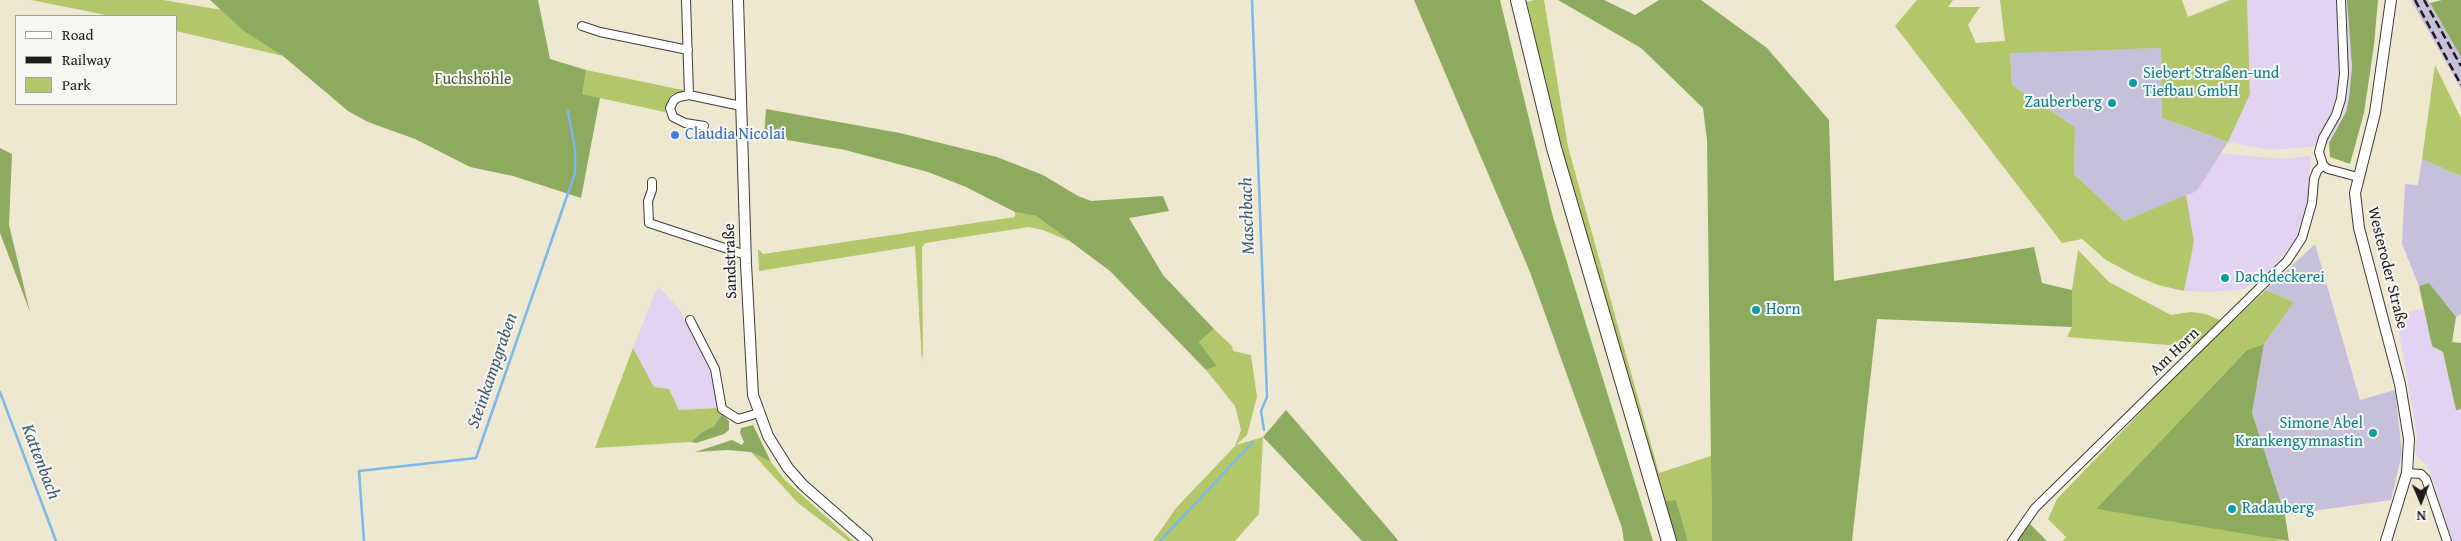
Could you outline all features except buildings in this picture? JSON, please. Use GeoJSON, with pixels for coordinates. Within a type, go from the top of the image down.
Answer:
{"type":"FeatureCollection","features":[{"type":"Feature","properties":{"kind":"highway"},"geometry":{"type":"LineString","coordinates":[[1509,0],[1525,72],[1557,194],[1660,541]]}},
{"type":"Feature","properties":{"kind":"highway"},"geometry":{"type":"LineString","coordinates":[[1518,0],[1554,148],[1669,541]]}},
{"type":"Feature","properties":{"kind":"street"},"geometry":{"type":"LineString","coordinates":[[686,0],[689,96]]}},
{"type":"Feature","properties":{"kind":"street","name":"Sandstraße"},"geometry":{"type":"LineString","coordinates":[[738,0],[750,362],[753,395],[759,414],[776,451],[803,485],[867,541]]}},
{"type":"Feature","properties":{"kind":"street"},"geometry":{"type":"LineString","coordinates":[[2341,0],[2344,74],[2339,107],[2320,145],[2320,159],[2323,165],[2334,172],[2358,177]]}},
{"type":"Feature","properties":{"kind":"street","name":"Westeroder Straße"},"geometry":{"type":"LineString","coordinates":[[2386,541],[2407,473],[2409,444],[2406,412],[2388,332],[2359,228],[2355,192],[2375,113],[2391,0]]}},
{"type":"Feature","properties":{"kind":"street"},"geometry":{"type":"LineString","coordinates":[[582,26],[600,32],[688,50]]}},
{"type":"Feature","properties":{"kind":"street"},"geometry":{"type":"LineString","coordinates":[[704,126],[679,121],[671,112],[674,100],[689,96],[741,106]]}},
{"type":"Feature","properties":{"kind":"street","name":"Am Horn"},"geometry":{"type":"LineString","coordinates":[[2012,541],[2034,508],[2256,294],[2287,261],[2302,238],[2312,203],[2314,179],[2317,170],[2323,165]]}},
{"type":"Feature","properties":{"kind":"street"},"geometry":{"type":"LineString","coordinates":[[652,182],[648,201],[649,223],[746,255]]}},
{"type":"Feature","properties":{"kind":"street"},"geometry":{"type":"LineString","coordinates":[[690,320],[715,368],[722,409],[738,419],[759,414]]}},
{"type":"Feature","properties":{"kind":"street"},"geometry":{"type":"LineString","coordinates":[[2407,473],[2421,474],[2426,479],[2447,541]]}},
{"type":"Feature","properties":{"kind":"shaded area"},"geometry":{"type":"Polygon","coordinates":[[[2247,0],[2347,0],[2352,67],[2349,98],[2346,112],[2329,143],[2310,147],[2270,150],[2228,142],[2250,94],[2247,0]]]}},
{"type":"Feature","properties":{"kind":"shaded area"},"geometry":{"type":"Polygon","coordinates":[[[2411,0],[2428,0],[2461,57],[2461,89],[2411,0]]]}},
{"type":"Feature","properties":{"kind":"shaded area"},"geometry":{"type":"Polygon","coordinates":[[[2161,48],[2162,118],[2228,142],[2197,191],[2124,221],[2074,174],[2075,127],[2012,85],[2010,52],[2161,48]]]}},
{"type":"Feature","properties":{"kind":"shaded area"},"geometry":{"type":"Polygon","coordinates":[[[2220,153],[2281,159],[2311,156],[2307,205],[2295,240],[2268,274],[2244,289],[2209,292],[2184,291],[2194,242],[2186,195],[2197,191],[2220,153]]]}},
{"type":"Feature","properties":{"kind":"shaded area"},"geometry":{"type":"Polygon","coordinates":[[[2422,159],[2461,176],[2461,314],[2456,317],[2429,284],[2419,286],[2402,244],[2405,184],[2418,185],[2422,159]]]}},
{"type":"Feature","properties":{"kind":"shaded area"},"geometry":{"type":"Polygon","coordinates":[[[2315,244],[2360,400],[2395,390],[2402,453],[2391,500],[2285,515],[2252,413],[2264,344],[2294,302],[2266,290],[2315,244]]]}},
{"type":"Feature","properties":{"kind":"shaded area"},"geometry":{"type":"Polygon","coordinates":[[[658,286],[680,310],[713,378],[716,388],[716,408],[679,410],[669,389],[654,387],[633,348],[658,286]]]}},
{"type":"Feature","properties":{"kind":"shaded area"},"geometry":{"type":"Polygon","coordinates":[[[2424,308],[2432,346],[2443,352],[2456,409],[2461,409],[2461,541],[2452,541],[2431,474],[2426,465],[2415,454],[2417,435],[2396,315],[2424,308]]]}},
{"type":"Feature","properties":{"kind":"green space"},"geometry":{"type":"Polygon","coordinates":[[[31,0],[163,0],[222,10],[283,56],[178,31],[178,15],[106,15],[31,0]]]}},
{"type":"Feature","properties":{"kind":"green space","name":"Fuchshöhle"},"geometry":{"type":"Polygon","coordinates":[[[210,0],[538,0],[550,59],[586,70],[582,94],[600,98],[581,198],[513,176],[470,167],[415,139],[368,122],[348,111],[283,56],[244,31],[210,0]]]}},
{"type":"Feature","properties":{"kind":"green space"},"geometry":{"type":"Polygon","coordinates":[[[1414,0],[1500,0],[1553,217],[1653,541],[1624,541],[1622,528],[1530,272],[1414,0]]]}},
{"type":"Feature","properties":{"kind":"green space"},"geometry":{"type":"Polygon","coordinates":[[[1544,0],[1568,147],[1659,473],[1711,456],[1712,541],[1688,541],[1676,500],[1664,501],[1561,151],[1527,2],[1544,0]]]}},
{"type":"Feature","properties":{"kind":"green space","name":"Horn"},"geometry":{"type":"Polygon","coordinates":[[[1558,0],[1604,0],[1635,15],[1659,0],[1701,0],[1767,48],[1829,120],[1834,281],[2034,247],[2042,283],[2072,290],[2072,327],[1877,319],[1852,541],[1712,541],[1707,140],[1703,108],[1641,48],[1558,0]]]}},
{"type":"Feature","properties":{"kind":"green space"},"geometry":{"type":"Polygon","coordinates":[[[1917,0],[1953,0],[1948,7],[1980,7],[1968,25],[1976,43],[2005,41],[2000,0],[2182,0],[2188,17],[2230,0],[2247,0],[2250,94],[2228,142],[2162,118],[2161,48],[2010,53],[2012,85],[2075,127],[2074,174],[2124,221],[2186,195],[2194,242],[2184,291],[2158,285],[2134,275],[2106,260],[2082,239],[2062,243],[1895,26],[1917,0]]]}},
{"type":"Feature","properties":{"kind":"green space"},"geometry":{"type":"Polygon","coordinates":[[[2347,0],[2378,0],[2374,45],[2364,113],[2350,164],[2330,157],[2329,143],[2346,112],[2349,98],[2352,67],[2347,0]]]}},
{"type":"Feature","properties":{"kind":"green space"},"geometry":{"type":"Polygon","coordinates":[[[2442,0],[2461,0],[2461,57],[2430,3],[2442,0]]]}},
{"type":"Feature","properties":{"kind":"green space"},"geometry":{"type":"Polygon","coordinates":[[[2435,65],[2461,118],[2461,176],[2422,159],[2435,65]]]}},
{"type":"Feature","properties":{"kind":"green space"},"geometry":{"type":"Polygon","coordinates":[[[586,70],[683,90],[683,93],[673,94],[669,98],[665,112],[581,94],[586,70]]]}},
{"type":"Feature","properties":{"kind":"green space"},"geometry":{"type":"Polygon","coordinates":[[[766,109],[900,133],[997,157],[1043,175],[1078,196],[1091,201],[1163,196],[1169,211],[1129,218],[1163,275],[1214,329],[1199,342],[1217,366],[1206,370],[1110,271],[1036,216],[1015,212],[966,187],[928,172],[845,150],[764,136],[766,109]]]}},
{"type":"Feature","properties":{"kind":"green space"},"geometry":{"type":"Polygon","coordinates":[[[0,148],[12,154],[9,225],[30,312],[0,233],[0,148]]]}},
{"type":"Feature","properties":{"kind":"green space"},"geometry":{"type":"Polygon","coordinates":[[[1015,212],[1036,216],[1069,241],[1043,230],[1029,227],[925,243],[922,247],[922,361],[915,246],[759,271],[758,249],[763,254],[1015,217],[1015,212]]]}},
{"type":"Feature","properties":{"kind":"green space"},"geometry":{"type":"Polygon","coordinates":[[[2078,250],[2109,282],[2171,315],[2190,312],[2206,314],[2220,320],[2193,347],[2067,337],[2072,327],[2072,290],[2078,250]]]}},
{"type":"Feature","properties":{"kind":"green space"},"geometry":{"type":"Polygon","coordinates":[[[2429,283],[2456,317],[2452,342],[2461,343],[2461,409],[2456,410],[2443,352],[2432,346],[2419,286],[2429,283]]]}},
{"type":"Feature","properties":{"kind":"green space"},"geometry":{"type":"Polygon","coordinates":[[[2266,290],[2294,302],[2264,344],[2247,350],[2096,509],[2267,536],[2283,541],[2062,541],[2066,537],[2048,519],[2057,499],[2190,361],[2266,290]]]}},
{"type":"Feature","properties":{"kind":"green space"},"geometry":{"type":"Polygon","coordinates":[[[1214,329],[1232,346],[1233,351],[1251,355],[1257,397],[1247,435],[1236,445],[1263,437],[1259,514],[1235,541],[1153,541],[1176,508],[1235,446],[1241,430],[1235,406],[1206,370],[1217,366],[1199,342],[1214,329]]]}},
{"type":"Feature","properties":{"kind":"green space"},"geometry":{"type":"Polygon","coordinates":[[[2264,344],[2252,413],[2285,515],[2289,541],[2096,509],[2247,350],[2264,344]]]}},
{"type":"Feature","properties":{"kind":"green space"},"geometry":{"type":"Polygon","coordinates":[[[633,348],[654,387],[669,389],[679,410],[716,408],[722,414],[714,426],[702,432],[691,442],[595,448],[633,348]]]}},
{"type":"Feature","properties":{"kind":"green space"},"geometry":{"type":"Polygon","coordinates":[[[1286,410],[1399,541],[1362,541],[1263,437],[1286,410]]]}},
{"type":"Feature","properties":{"kind":"green space"},"geometry":{"type":"Polygon","coordinates":[[[722,414],[729,421],[729,430],[724,434],[696,443],[691,442],[702,432],[714,426],[722,414]]]}},
{"type":"Feature","properties":{"kind":"green space"},"geometry":{"type":"Polygon","coordinates":[[[753,425],[771,462],[751,452],[727,450],[695,452],[732,440],[742,445],[744,442],[740,433],[741,428],[753,425]]]}},
{"type":"Feature","properties":{"kind":"green space"},"geometry":{"type":"Polygon","coordinates":[[[751,452],[771,462],[785,480],[853,541],[848,541],[798,503],[751,452]]]}},
{"type":"Feature","properties":{"kind":"green space"},"geometry":{"type":"Polygon","coordinates":[[[1676,500],[1688,541],[1675,541],[1664,501],[1676,500]]]}},
{"type":"Feature","properties":{"kind":"green space"},"geometry":{"type":"Polygon","coordinates":[[[2030,524],[2047,541],[2014,541],[2030,524]]]}},
{"type":"Feature","properties":{"kind":"waterway","name":"Maschbach"},"geometry":{"type":"LineString","coordinates":[[1252,0],[1267,397],[1261,411],[1264,430]]}},
{"type":"Feature","properties":{"kind":"waterway","name":"Steinkampgraben"},"geometry":{"type":"LineString","coordinates":[[364,541],[359,471],[476,458],[575,173],[575,149],[568,111]]}},
{"type":"Feature","properties":{"kind":"waterway","name":"Kattenbach"},"geometry":{"type":"LineString","coordinates":[[0,392],[56,541]]}},
{"type":"Feature","properties":{"kind":"waterway","name":"Maschbach"},"geometry":{"type":"LineString","coordinates":[[1160,541],[1253,442]]}},
{"type":"Feature","properties":{"kind":"railway"},"geometry":{"type":"LineString","coordinates":[[2415,0],[2461,85]]}},
{"type":"Feature","properties":{"kind":"railway"},"geometry":{"type":"LineString","coordinates":[[2424,0],[2461,66]]}},
{"type":"Feature","properties":{"kind":"place","name":"Siebert Straßen-und Tiefbau GmbH"},"geometry":{"type":"Point","coordinates":[2133,83]}},
{"type":"Feature","properties":{"kind":"place","name":"Zauberberg"},"geometry":{"type":"Point","coordinates":[2112,103]}},
{"type":"Feature","properties":{"kind":"place","name":"Claudia Nicolai"},"geometry":{"type":"Point","coordinates":[675,135]}},
{"type":"Feature","properties":{"kind":"place","name":"Dachdeckerei"},"geometry":{"type":"Point","coordinates":[2225,278]}},
{"type":"Feature","properties":{"kind":"place","name":"Horn"},"geometry":{"type":"Point","coordinates":[1756,310]}},
{"type":"Feature","properties":{"kind":"place","name":"Simone Abel Krankengymnastin"},"geometry":{"type":"Point","coordinates":[2373,433]}},
{"type":"Feature","properties":{"kind":"place","name":"Radauberg"},"geometry":{"type":"Point","coordinates":[2232,509]}}]}
